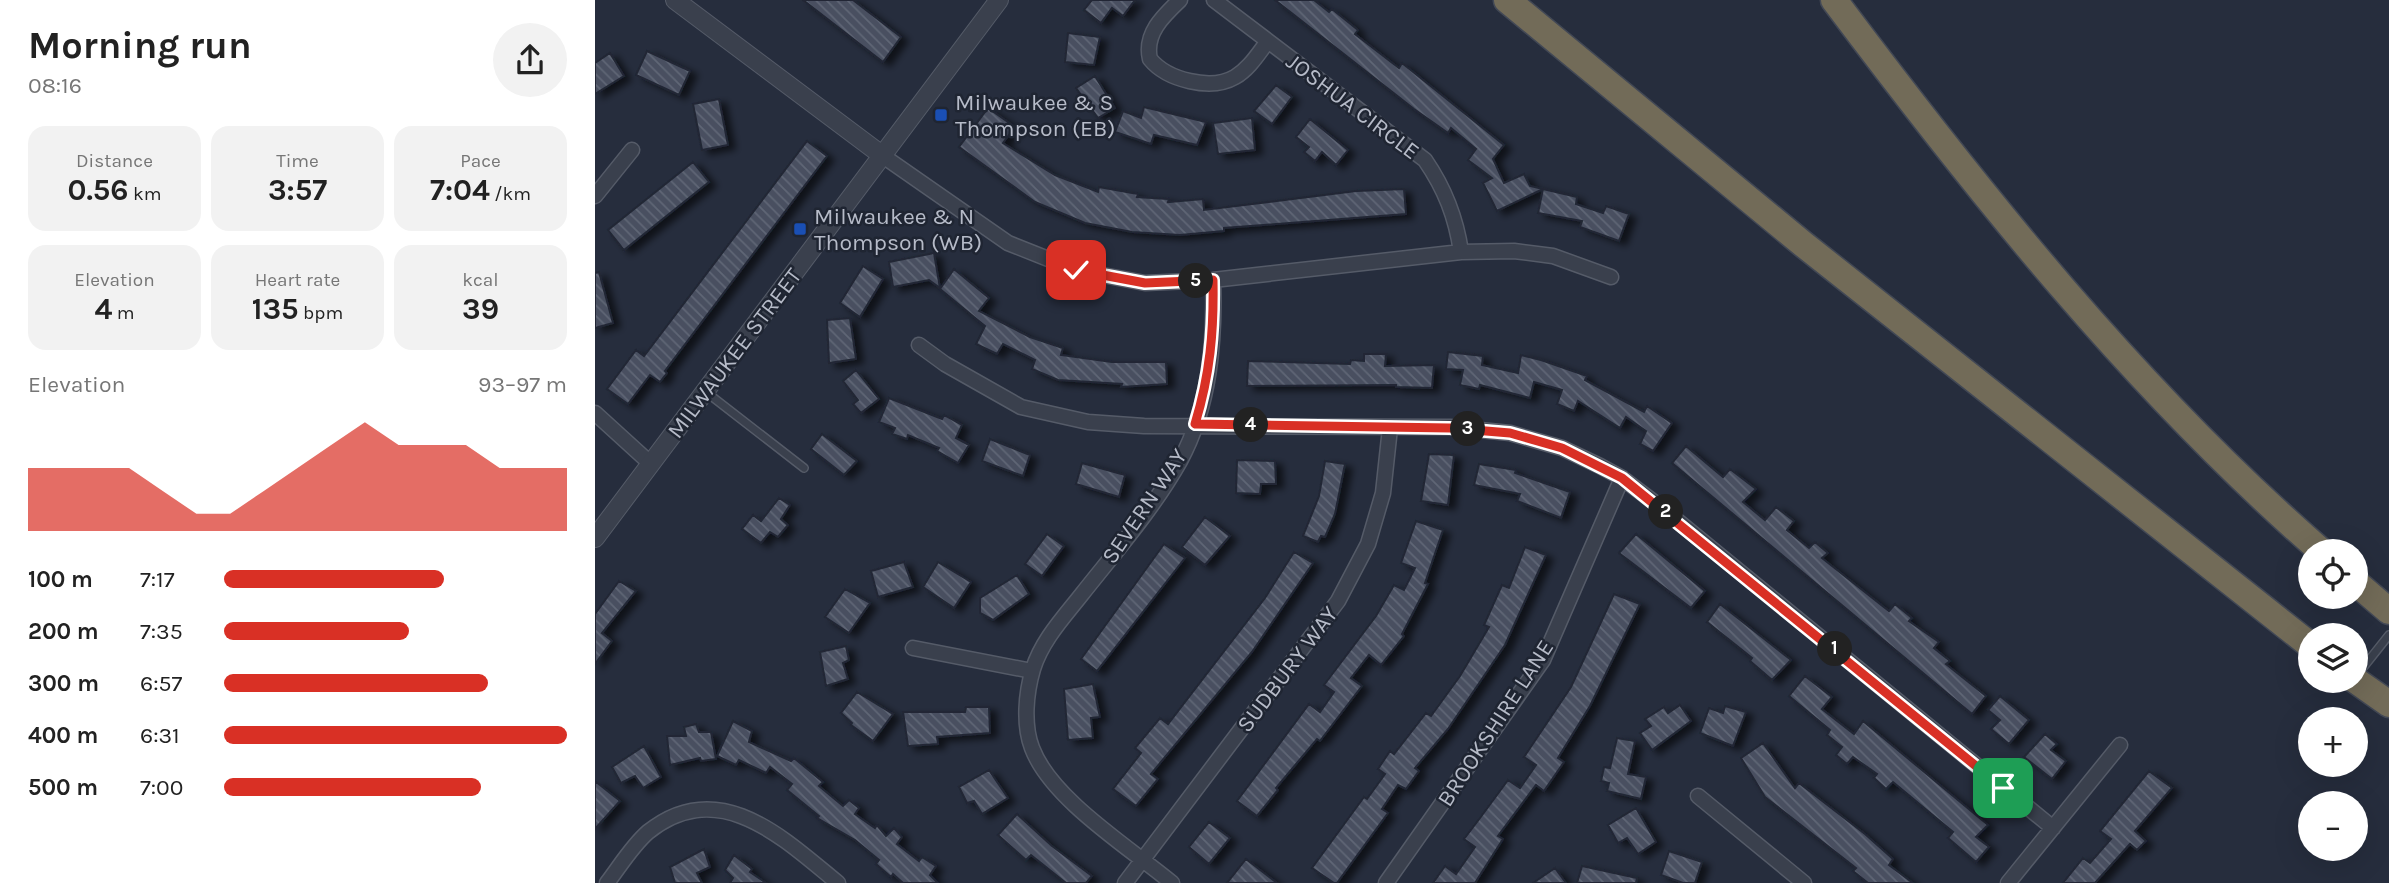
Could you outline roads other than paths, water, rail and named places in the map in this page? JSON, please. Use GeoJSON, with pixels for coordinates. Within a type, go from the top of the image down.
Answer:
{"type":"FeatureCollection","features":[{"type":"Feature","properties":{"kind":"highway"},"geometry":{"type":"LineString","coordinates":[[1489,0],[2298,636]]}},
{"type":"Feature","properties":{"kind":"highway"},"geometry":{"type":"LineString","coordinates":[[1507,0],[1803,244]]}},
{"type":"Feature","properties":{"kind":"highway"},"geometry":{"type":"LineString","coordinates":[[1834,0],[2028,248],[2098,331],[2170,409],[2308,539]]}},
{"type":"Feature","properties":{"kind":"highway"},"geometry":{"type":"LineString","coordinates":[[2368,593],[2389,611]]}},
{"type":"Feature","properties":{"kind":"highway"},"geometry":{"type":"LineString","coordinates":[[2368,689],[2389,704]]}},
{"type":"Feature","properties":{"kind":"street"},"geometry":{"type":"LineString","coordinates":[[675,0],[883,156],[1008,243],[1076,270],[1145,283],[1213,280],[1461,252],[1514,251],[1553,256],[1611,277]]}},
{"type":"Feature","properties":{"kind":"street","name":"MILWAUKEE STREET"},"geometry":{"type":"LineString","coordinates":[[595,538],[999,0]]}},
{"type":"Feature","properties":{"kind":"street","name":"JOSHUA CIRCLE"},"geometry":{"type":"LineString","coordinates":[[1180,0],[1160,22],[1148,43],[1150,59],[1164,72],[1201,82],[1227,81],[1248,67],[1268,41]]}},
{"type":"Feature","properties":{"kind":"street","name":"JOSHUA CIRCLE"},"geometry":{"type":"LineString","coordinates":[[1214,0],[1425,160],[1441,183],[1457,225],[1461,252]]}},
{"type":"Feature","properties":{"kind":"street"},"geometry":{"type":"LineString","coordinates":[[595,196],[614,177],[632,150]]}},
{"type":"Feature","properties":{"kind":"street","name":"SEVERN WAY"},"geometry":{"type":"LineString","coordinates":[[1172,883],[1076,806],[1041,765],[1028,730],[1027,705],[1032,671],[1048,637],[1136,526],[1180,461],[1195,424],[1209,371],[1214,329],[1213,280]]}},
{"type":"Feature","properties":{"kind":"street"},"geometry":{"type":"LineString","coordinates":[[919,345],[945,364],[1021,407],[1088,422],[1144,426],[1195,424],[1450,428],[1510,433],[1562,448],[1622,478],[2053,828]]}},
{"type":"Feature","properties":{"kind":"street"},"geometry":{"type":"LineString","coordinates":[[595,413],[651,464]]}},
{"type":"Feature","properties":{"kind":"street","name":"SUDBURY WAY"},"geometry":{"type":"LineString","coordinates":[[1125,883],[1338,601],[1368,544],[1379,506],[1389,453],[1390,428]]}},
{"type":"Feature","properties":{"kind":"street","name":"BROOKSHIRE LANE"},"geometry":{"type":"LineString","coordinates":[[1386,883],[1543,660],[1622,478]]}},
{"type":"Feature","properties":{"kind":"street"},"geometry":{"type":"LineString","coordinates":[[913,648],[1032,671]]}},
{"type":"Feature","properties":{"kind":"street"},"geometry":{"type":"LineString","coordinates":[[2008,883],[2120,746]]}},
{"type":"Feature","properties":{"kind":"street"},"geometry":{"type":"LineString","coordinates":[[1698,796],[1804,883]]}},
{"type":"Feature","properties":{"kind":"street"},"geometry":{"type":"LineString","coordinates":[[607,883],[648,833],[674,816],[713,809],[746,816],[787,842],[838,883]]}},
{"type":"Feature","properties":{"kind":"lane"},"geometry":{"type":"LineString","coordinates":[[705,391],[804,468]]}},
{"type":"Feature","properties":{"kind":"lane"},"geometry":{"type":"LineString","coordinates":[[2368,662],[2389,635]]}},
{"type":"Feature","properties":{"kind":"place","name":"Milwaukee & S Thompson (EB)"},"geometry":{"type":"Point","coordinates":[941,115]}},
{"type":"Feature","properties":{"kind":"place","name":"Milwaukee & N Thompson (WB)"},"geometry":{"type":"Point","coordinates":[800,229]}}]}
